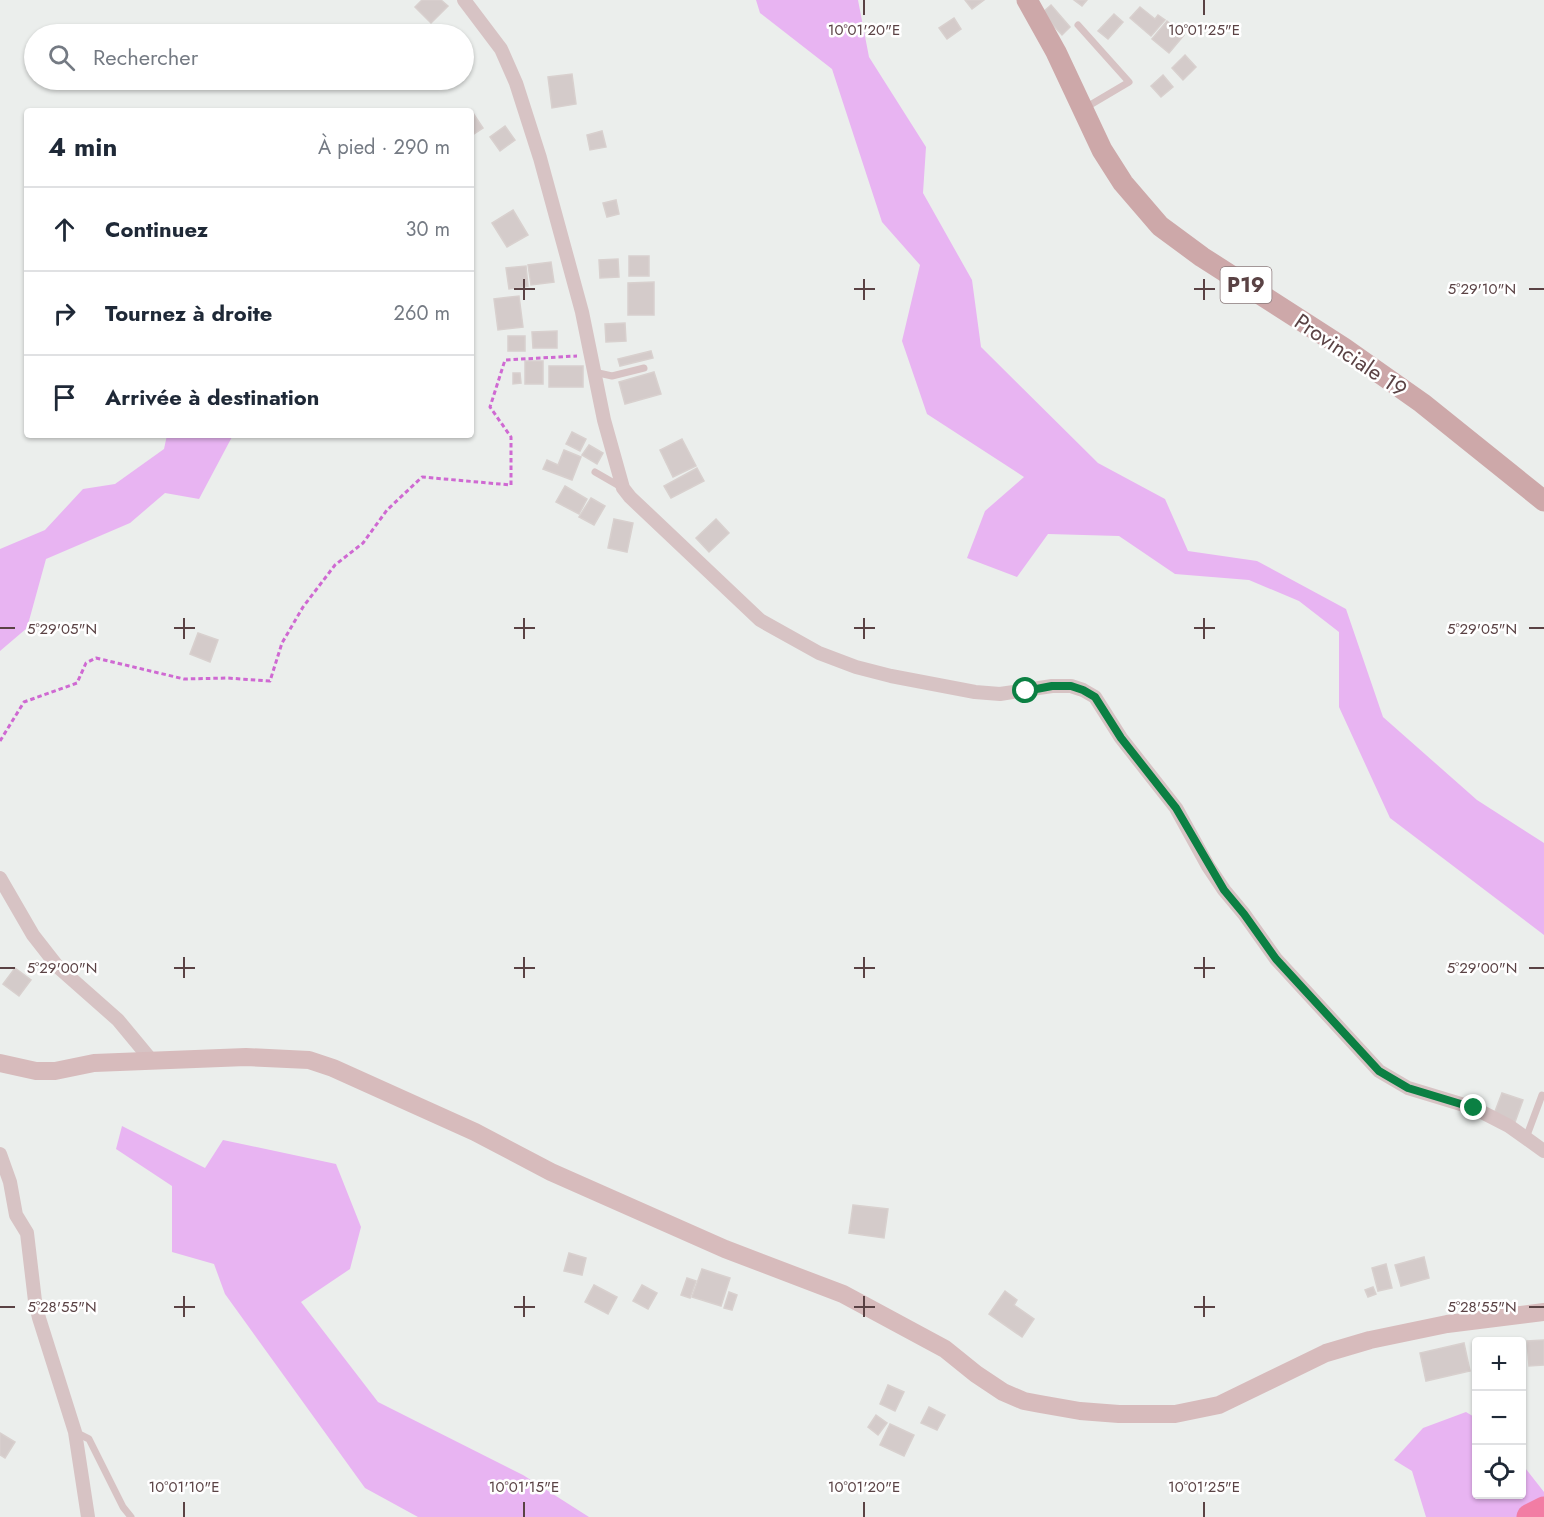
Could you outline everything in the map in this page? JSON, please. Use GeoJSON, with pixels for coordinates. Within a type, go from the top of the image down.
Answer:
{"type":"FeatureCollection","features":[{"type":"Feature","properties":{"kind":"main road","name":"Provinciale 19"},"geometry":{"type":"LineString","coordinates":[[1027,0],[1056,52],[1102,150],[1124,183],[1160,226],[1202,258],[1344,348],[1422,403],[1544,501]]}},
{"type":"Feature","properties":{"kind":"street"},"geometry":{"type":"LineString","coordinates":[[464,0],[501,49],[516,83],[540,158],[582,312],[604,420],[623,488],[642,510],[760,620],[819,653],[856,667],[891,676],[975,692],[1000,694],[1052,686],[1071,686],[1095,697],[1121,738],[1176,808],[1224,890],[1276,959],[1379,1071],[1408,1088],[1474,1108],[1509,1126],[1544,1150]]}},
{"type":"Feature","properties":{"kind":"street"},"geometry":{"type":"LineString","coordinates":[[0,878],[33,935],[58,967],[117,1020],[152,1060]]}},
{"type":"Feature","properties":{"kind":"street"},"geometry":{"type":"LineString","coordinates":[[0,1063],[36,1071],[55,1071],[94,1064],[152,1060],[246,1057],[309,1060],[333,1068],[475,1132],[551,1172],[726,1249],[843,1294],[945,1349],[1003,1392],[1024,1401],[1080,1411],[1175,1414],[1219,1405],[1326,1353],[1370,1340],[1447,1324],[1544,1312]]}},
{"type":"Feature","properties":{"kind":"street"},"geometry":{"type":"LineString","coordinates":[[0,1154],[10,1182],[16,1215],[27,1233],[34,1301],[75,1432],[88,1517]]}},
{"type":"Feature","properties":{"kind":"street"},"geometry":{"type":"LineString","coordinates":[[0,1212],[16,1215]]}},
{"type":"Feature","properties":{"kind":"lane"},"geometry":{"type":"LineString","coordinates":[[1078,26],[1129,82],[1083,110]]}},
{"type":"Feature","properties":{"kind":"lane"},"geometry":{"type":"LineString","coordinates":[[594,372],[612,376],[644,368]]}},
{"type":"Feature","properties":{"kind":"lane"},"geometry":{"type":"LineString","coordinates":[[595,472],[623,488]]}},
{"type":"Feature","properties":{"kind":"lane"},"geometry":{"type":"LineString","coordinates":[[1526,1137],[1542,1095]]}},
{"type":"Feature","properties":{"kind":"lane"},"geometry":{"type":"LineString","coordinates":[[75,1432],[89,1439],[123,1507],[131,1517]]}},
{"type":"Feature","properties":{"kind":"path"},"geometry":{"type":"LineString","coordinates":[[0,741],[24,702],[77,683],[86,663],[96,658],[184,679],[227,678],[270,681],[282,643],[303,606],[335,566],[363,543],[387,510],[422,477],[511,485],[511,438],[490,407],[505,360],[590,355]]}},
{"type":"Feature","properties":{"kind":"shaded area"},"geometry":{"type":"Polygon","coordinates":[[[756,0],[858,0],[869,57],[926,147],[923,193],[972,280],[981,347],[1098,463],[1165,499],[1188,551],[1257,561],[1346,609],[1383,717],[1477,800],[1544,843],[1544,935],[1390,818],[1339,707],[1339,632],[1299,601],[1249,580],[1175,574],[1119,536],[1048,534],[1017,577],[967,558],[985,511],[1024,477],[927,414],[902,341],[920,265],[882,222],[832,69],[760,13],[756,0]]]}},
{"type":"Feature","properties":{"kind":"shaded area"},"geometry":{"type":"Polygon","coordinates":[[[166,438],[231,438],[199,499],[165,493],[130,523],[46,559],[27,628],[0,651],[0,549],[45,530],[83,489],[115,484],[164,449],[166,438]]]}},
{"type":"Feature","properties":{"kind":"shaded area"},"geometry":{"type":"Polygon","coordinates":[[[122,1126],[205,1168],[223,1140],[336,1164],[361,1227],[350,1269],[301,1302],[378,1402],[523,1475],[589,1517],[418,1517],[365,1488],[225,1294],[214,1264],[172,1252],[172,1186],[116,1149],[122,1126]]]}},
{"type":"Feature","properties":{"kind":"shaded area"},"geometry":{"type":"Polygon","coordinates":[[[1466,1412],[1472,1416],[1472,1499],[1526,1499],[1526,1469],[1544,1492],[1544,1517],[1426,1517],[1412,1471],[1394,1460],[1423,1428],[1466,1412]]]}},
{"type":"Feature","properties":{"kind":"building"},"geometry":{"type":"Polygon","coordinates":[[[422,0],[441,0],[448,6],[431,23],[415,7],[422,0]]]}},
{"type":"Feature","properties":{"kind":"building"},"geometry":{"type":"Polygon","coordinates":[[[965,0],[984,0],[972,9],[965,0]]]}},
{"type":"Feature","properties":{"kind":"building"},"geometry":{"type":"Polygon","coordinates":[[[1074,0],[1087,0],[1082,6],[1074,0]]]}},
{"type":"Feature","properties":{"kind":"building"},"geometry":{"type":"Polygon","coordinates":[[[1051,5],[1070,27],[1062,35],[1042,13],[1051,5]]]}},
{"type":"Feature","properties":{"kind":"building"},"geometry":{"type":"Polygon","coordinates":[[[1140,7],[1155,19],[1158,15],[1165,20],[1151,36],[1130,18],[1140,7]]]}},
{"type":"Feature","properties":{"kind":"building"},"geometry":{"type":"Polygon","coordinates":[[[1114,14],[1123,22],[1108,39],[1098,31],[1114,14]]]}},
{"type":"Feature","properties":{"kind":"building"},"geometry":{"type":"Polygon","coordinates":[[[954,18],[961,29],[947,39],[939,28],[954,18]]]}},
{"type":"Feature","properties":{"kind":"building"},"geometry":{"type":"Polygon","coordinates":[[[1167,21],[1184,35],[1169,53],[1152,39],[1167,21]]]}},
{"type":"Feature","properties":{"kind":"building"},"geometry":{"type":"Polygon","coordinates":[[[1185,55],[1196,67],[1183,80],[1172,68],[1185,55]]]}},
{"type":"Feature","properties":{"kind":"building"},"geometry":{"type":"Polygon","coordinates":[[[572,74],[576,104],[552,108],[548,77],[572,74]]]}},
{"type":"Feature","properties":{"kind":"building"},"geometry":{"type":"Polygon","coordinates":[[[1163,75],[1173,87],[1161,97],[1151,86],[1163,75]]]}},
{"type":"Feature","properties":{"kind":"building"},"geometry":{"type":"Polygon","coordinates":[[[474,114],[483,128],[474,134],[474,114]]]}},
{"type":"Feature","properties":{"kind":"building"},"geometry":{"type":"Polygon","coordinates":[[[505,126],[515,140],[500,151],[490,137],[505,126]]]}},
{"type":"Feature","properties":{"kind":"building"},"geometry":{"type":"Polygon","coordinates":[[[602,131],[606,147],[590,150],[587,135],[602,131]]]}},
{"type":"Feature","properties":{"kind":"building"},"geometry":{"type":"Polygon","coordinates":[[[616,200],[619,214],[607,217],[603,203],[616,200]]]}},
{"type":"Feature","properties":{"kind":"building"},"geometry":{"type":"Polygon","coordinates":[[[513,210],[528,235],[507,247],[492,223],[513,210]]]}},
{"type":"Feature","properties":{"kind":"building"},"geometry":{"type":"Polygon","coordinates":[[[629,256],[649,256],[649,276],[629,276],[629,256]]]}},
{"type":"Feature","properties":{"kind":"building"},"geometry":{"type":"Polygon","coordinates":[[[618,259],[619,277],[600,278],[599,260],[618,259]]]}},
{"type":"Feature","properties":{"kind":"building"},"geometry":{"type":"Polygon","coordinates":[[[551,262],[554,282],[531,285],[528,265],[551,262]]]}},
{"type":"Feature","properties":{"kind":"building"},"geometry":{"type":"Polygon","coordinates":[[[526,266],[528,286],[509,289],[506,268],[526,266]]]}},
{"type":"Feature","properties":{"kind":"building"},"geometry":{"type":"Polygon","coordinates":[[[654,282],[654,315],[628,315],[628,283],[654,282]]]}},
{"type":"Feature","properties":{"kind":"building"},"geometry":{"type":"Polygon","coordinates":[[[519,296],[523,327],[498,330],[494,299],[519,296]]]}},
{"type":"Feature","properties":{"kind":"building"},"geometry":{"type":"Polygon","coordinates":[[[625,323],[626,341],[606,342],[605,324],[625,323]]]}},
{"type":"Feature","properties":{"kind":"building"},"geometry":{"type":"Polygon","coordinates":[[[557,331],[557,348],[533,348],[532,332],[557,331]]]}},
{"type":"Feature","properties":{"kind":"building"},"geometry":{"type":"Polygon","coordinates":[[[508,336],[525,336],[525,351],[508,351],[508,336]]]}},
{"type":"Feature","properties":{"kind":"building"},"geometry":{"type":"Polygon","coordinates":[[[651,351],[653,358],[620,366],[618,359],[651,351]]]}},
{"type":"Feature","properties":{"kind":"building"},"geometry":{"type":"Polygon","coordinates":[[[525,361],[543,361],[543,384],[525,384],[525,361]]]}},
{"type":"Feature","properties":{"kind":"building"},"geometry":{"type":"Polygon","coordinates":[[[549,366],[583,366],[583,387],[549,387],[549,366]]]}},
{"type":"Feature","properties":{"kind":"building"},"geometry":{"type":"Polygon","coordinates":[[[654,372],[661,394],[625,404],[619,382],[654,372]]]}},
{"type":"Feature","properties":{"kind":"building"},"geometry":{"type":"Polygon","coordinates":[[[513,373],[520,373],[521,383],[513,384],[513,373]]]}},
{"type":"Feature","properties":{"kind":"building"},"geometry":{"type":"Polygon","coordinates":[[[572,432],[586,439],[580,451],[566,444],[572,432]]]}},
{"type":"Feature","properties":{"kind":"building"},"geometry":{"type":"Polygon","coordinates":[[[682,439],[696,466],[673,477],[660,450],[682,439]]]}},
{"type":"Feature","properties":{"kind":"building"},"geometry":{"type":"Polygon","coordinates":[[[589,445],[603,453],[597,464],[582,455],[589,445]]]}},
{"type":"Feature","properties":{"kind":"building"},"geometry":{"type":"Polygon","coordinates":[[[564,450],[581,457],[572,480],[543,469],[547,460],[558,465],[564,450]]]}},
{"type":"Feature","properties":{"kind":"building"},"geometry":{"type":"Polygon","coordinates":[[[697,468],[704,481],[671,498],[664,486],[697,468]]]}},
{"type":"Feature","properties":{"kind":"building"},"geometry":{"type":"Polygon","coordinates":[[[565,486],[587,499],[579,514],[556,502],[565,486]]]}},
{"type":"Feature","properties":{"kind":"building"},"geometry":{"type":"Polygon","coordinates":[[[591,498],[605,506],[594,525],[579,517],[591,498]]]}},
{"type":"Feature","properties":{"kind":"building"},"geometry":{"type":"Polygon","coordinates":[[[614,519],[633,523],[627,552],[608,548],[614,519]]]}},
{"type":"Feature","properties":{"kind":"building"},"geometry":{"type":"Polygon","coordinates":[[[716,519],[729,533],[709,552],[696,538],[716,519]]]}},
{"type":"Feature","properties":{"kind":"building"},"geometry":{"type":"Polygon","coordinates":[[[198,633],[218,640],[210,662],[190,654],[198,633]]]}},
{"type":"Feature","properties":{"kind":"building"},"geometry":{"type":"Polygon","coordinates":[[[15,968],[31,980],[19,996],[3,984],[15,968]]]}},
{"type":"Feature","properties":{"kind":"building"},"geometry":{"type":"Polygon","coordinates":[[[1502,1093],[1523,1100],[1515,1122],[1494,1114],[1502,1093]]]}},
{"type":"Feature","properties":{"kind":"building"},"geometry":{"type":"Polygon","coordinates":[[[853,1205],[888,1209],[884,1238],[849,1233],[853,1205]]]}},
{"type":"Feature","properties":{"kind":"building"},"geometry":{"type":"Polygon","coordinates":[[[569,1253],[586,1258],[582,1275],[564,1271],[569,1253]]]}},
{"type":"Feature","properties":{"kind":"building"},"geometry":{"type":"Polygon","coordinates":[[[1424,1257],[1429,1278],[1401,1286],[1395,1265],[1424,1257]]]}},
{"type":"Feature","properties":{"kind":"building"},"geometry":{"type":"Polygon","coordinates":[[[1386,1264],[1392,1288],[1378,1291],[1372,1268],[1386,1264]]]}},
{"type":"Feature","properties":{"kind":"building"},"geometry":{"type":"Polygon","coordinates":[[[702,1269],[730,1278],[721,1306],[692,1297],[702,1269]]]}},
{"type":"Feature","properties":{"kind":"building"},"geometry":{"type":"Polygon","coordinates":[[[687,1278],[696,1281],[690,1298],[681,1295],[687,1278]]]}},
{"type":"Feature","properties":{"kind":"building"},"geometry":{"type":"Polygon","coordinates":[[[594,1285],[617,1297],[608,1314],[585,1302],[594,1285]]]}},
{"type":"Feature","properties":{"kind":"building"},"geometry":{"type":"Polygon","coordinates":[[[642,1285],[657,1293],[648,1309],[633,1301],[642,1285]]]}},
{"type":"Feature","properties":{"kind":"building"},"geometry":{"type":"Polygon","coordinates":[[[1373,1287],[1376,1294],[1368,1297],[1365,1290],[1373,1287]]]}},
{"type":"Feature","properties":{"kind":"building"},"geometry":{"type":"Polygon","coordinates":[[[1005,1291],[1017,1300],[1014,1305],[1034,1319],[1022,1337],[989,1314],[1005,1291]]]}},
{"type":"Feature","properties":{"kind":"building"},"geometry":{"type":"Polygon","coordinates":[[[729,1292],[737,1295],[732,1310],[724,1308],[729,1292]]]}},
{"type":"Feature","properties":{"kind":"building"},"geometry":{"type":"Polygon","coordinates":[[[1544,1340],[1544,1365],[1529,1366],[1527,1341],[1544,1340]]]}},
{"type":"Feature","properties":{"kind":"building"},"geometry":{"type":"Polygon","coordinates":[[[1464,1343],[1470,1371],[1426,1381],[1420,1353],[1464,1343]]]}},
{"type":"Feature","properties":{"kind":"building"},"geometry":{"type":"Polygon","coordinates":[[[888,1385],[904,1392],[895,1411],[880,1404],[888,1385]]]}},
{"type":"Feature","properties":{"kind":"building"},"geometry":{"type":"Polygon","coordinates":[[[929,1407],[945,1415],[937,1430],[921,1423],[929,1407]]]}},
{"type":"Feature","properties":{"kind":"building"},"geometry":{"type":"Polygon","coordinates":[[[876,1415],[887,1423],[878,1435],[868,1427],[876,1415]]]}},
{"type":"Feature","properties":{"kind":"building"},"geometry":{"type":"Polygon","coordinates":[[[890,1424],[914,1435],[904,1456],[880,1445],[890,1424]]]}},
{"type":"Feature","properties":{"kind":"building"},"geometry":{"type":"Polygon","coordinates":[[[0,1433],[15,1442],[5,1458],[0,1455],[0,1433]]]}},
{"type":"Feature","properties":{"kind":"waterway"},"geometry":{"type":"LineString","coordinates":[[1530,1517],[1544,1510]]}},
{"type":"Feature","properties":{"kind":"route"},"geometry":{"type":"LineString","coordinates":[[1026,691],[1052,686],[1071,686],[1095,697],[1121,738],[1176,808],[1224,890],[1276,959],[1379,1071],[1408,1088],[1474,1108]]}}]}
